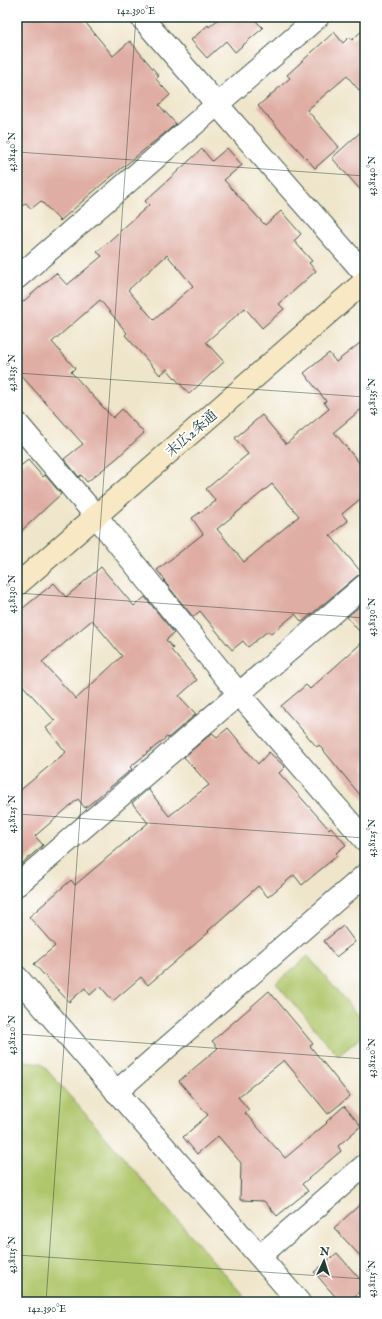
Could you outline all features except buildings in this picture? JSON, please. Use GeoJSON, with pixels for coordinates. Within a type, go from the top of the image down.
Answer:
{"type":"FeatureCollection","features":[{"type":"Feature","properties":{"kind":"street"},"geometry":{"type":"LineString","coordinates":[[142,17],[365,274]]}},
{"type":"Feature","properties":{"kind":"street"},"geometry":{"type":"LineString","coordinates":[[17,278],[318,17]]}},
{"type":"Feature","properties":{"kind":"street","name":"末広2条通"},"geometry":{"type":"LineString","coordinates":[[17,584],[365,281]]}},
{"type":"Feature","properties":{"kind":"street"},"geometry":{"type":"LineString","coordinates":[[17,423],[96,516],[239,694],[365,840]]}},
{"type":"Feature","properties":{"kind":"street"},"geometry":{"type":"LineString","coordinates":[[17,885],[365,585]]}},
{"type":"Feature","properties":{"kind":"street"},"geometry":{"type":"LineString","coordinates":[[116,1092],[365,875]]}},
{"type":"Feature","properties":{"kind":"street"},"geometry":{"type":"LineString","coordinates":[[17,977],[299,1302]]}},
{"type":"Feature","properties":{"kind":"street"},"geometry":{"type":"LineString","coordinates":[[260,1256],[365,1165]]}},
{"type":"Feature","properties":{"kind":"green space"},"geometry":{"type":"Polygon","coordinates":[[[308,956],[365,1024],[365,1034],[338,1056],[276,983],[308,956]]]}},
{"type":"Feature","properties":{"kind":"green space"},"geometry":{"type":"Polygon","coordinates":[[[17,1060],[41,1063],[249,1302],[17,1302],[17,1060]]]}}]}
